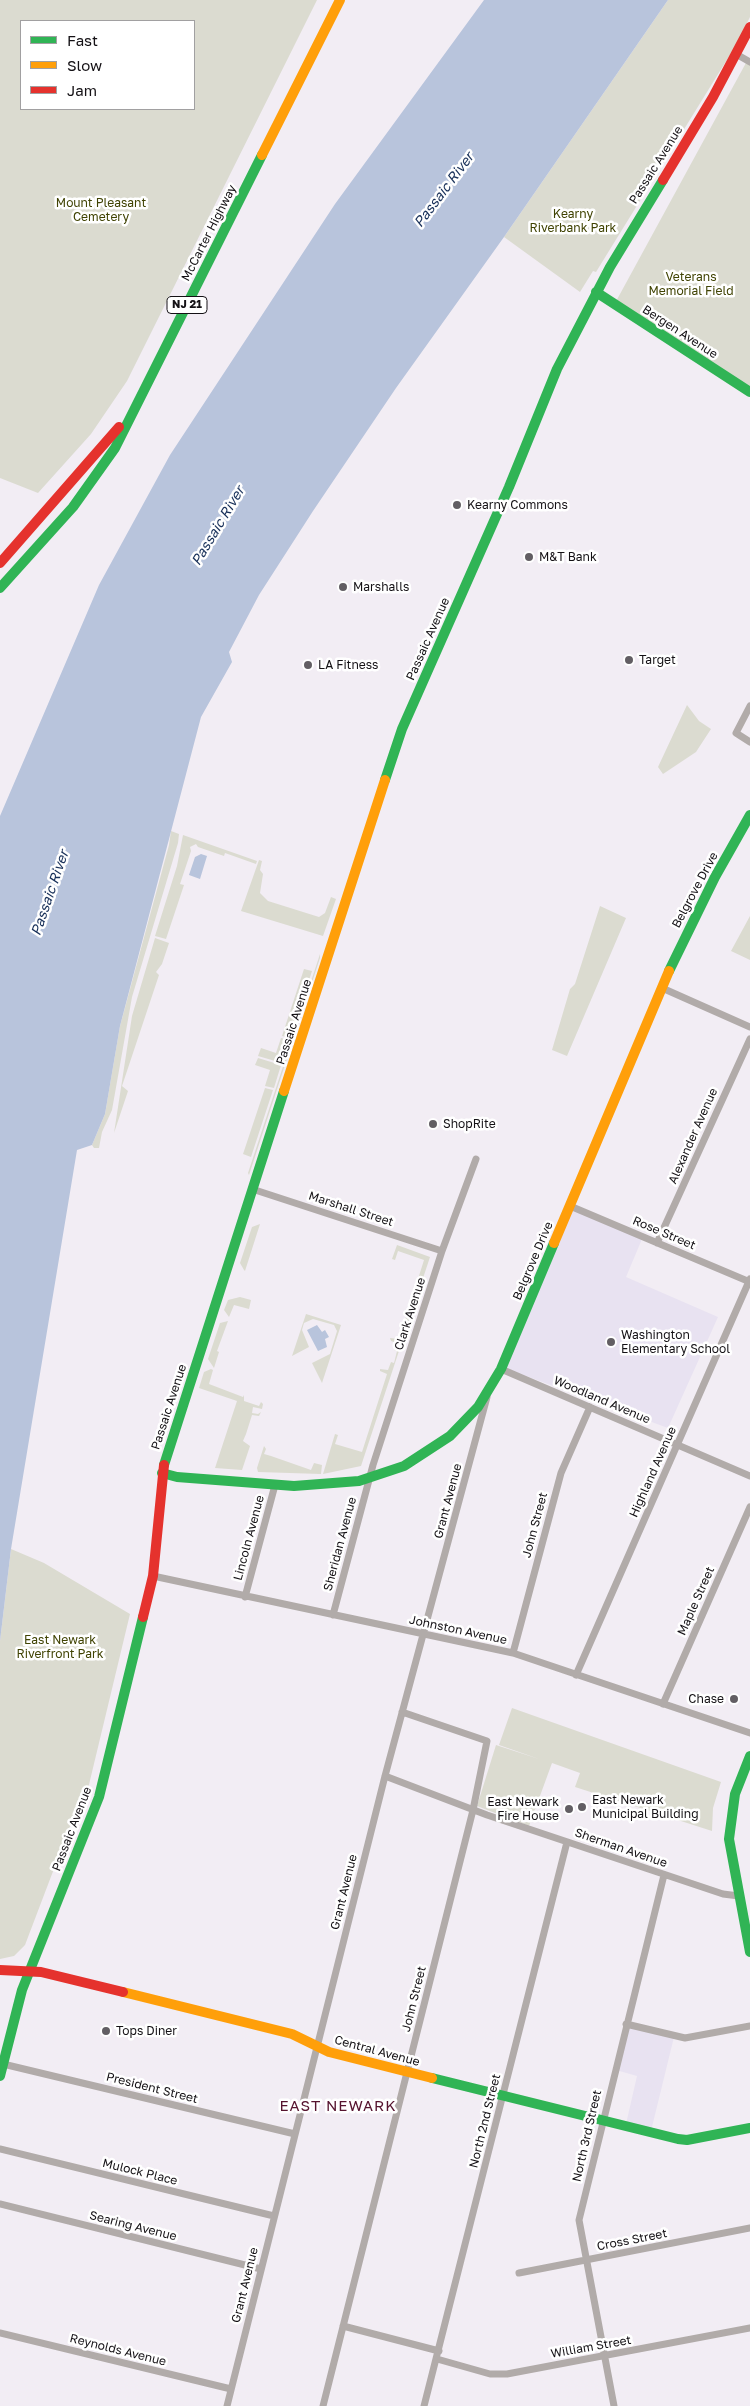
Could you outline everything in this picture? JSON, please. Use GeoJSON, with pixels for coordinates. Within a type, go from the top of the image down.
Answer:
{"type":"FeatureCollection","features":[{"type":"Feature","properties":{"kind":"main road","name":"McCarter Highway"},"geometry":{"type":"LineString","coordinates":[[0,562],[73,482],[122,424],[146,384],[339,0]]}},
{"type":"Feature","properties":{"kind":"main road","name":"McCarter Highway"},"geometry":{"type":"LineString","coordinates":[[0,588],[73,507],[115,448],[339,0]]}},
{"type":"Feature","properties":{"kind":"main road","name":"Passaic Avenue"},"geometry":{"type":"LineString","coordinates":[[0,2076],[21,1994],[99,1797],[153,1576],[162,1473],[252,1189],[402,729],[509,487],[557,369],[596,292],[640,215],[713,97],[750,27]]}},
{"type":"Feature","properties":{"kind":"main road","name":"Bergen Avenue"},"geometry":{"type":"LineString","coordinates":[[596,292],[750,392]]}},
{"type":"Feature","properties":{"kind":"main road"},"geometry":{"type":"LineString","coordinates":[[0,596],[24,562]]}},
{"type":"Feature","properties":{"kind":"main road","name":"Belgrove Drive"},"geometry":{"type":"LineString","coordinates":[[162,1473],[275,1485],[337,1484],[369,1478],[404,1466],[450,1436],[478,1407],[501,1369],[662,988],[715,877],[750,815]]}},
{"type":"Feature","properties":{"kind":"main road"},"geometry":{"type":"LineString","coordinates":[[750,1756],[733,1805],[729,1845],[747,1926],[750,1952]]}},
{"type":"Feature","properties":{"kind":"main road","name":"Central Avenue"},"geometry":{"type":"LineString","coordinates":[[0,1970],[41,1972],[208,2012],[292,2034],[328,2052],[682,2140],[750,2128]]}},
{"type":"Feature","properties":{"kind":"street"},"geometry":{"type":"LineString","coordinates":[[736,54],[750,62]]}},
{"type":"Feature","properties":{"kind":"street"},"geometry":{"type":"LineString","coordinates":[[750,706],[736,733],[750,742]]}},
{"type":"Feature","properties":{"kind":"street"},"geometry":{"type":"LineString","coordinates":[[662,988],[750,1027]]}},
{"type":"Feature","properties":{"kind":"street","name":"Alexander Avenue"},"geometry":{"type":"LineString","coordinates":[[657,1243],[750,1039]]}},
{"type":"Feature","properties":{"kind":"street","name":"Clark Avenue"},"geometry":{"type":"LineString","coordinates":[[369,1478],[442,1251],[476,1159]]}},
{"type":"Feature","properties":{"kind":"street","name":"Marshall Street"},"geometry":{"type":"LineString","coordinates":[[252,1189],[442,1251]]}},
{"type":"Feature","properties":{"kind":"street","name":"Rose Street"},"geometry":{"type":"LineString","coordinates":[[570,1206],[750,1281]]}},
{"type":"Feature","properties":{"kind":"street","name":"Highland Avenue"},"geometry":{"type":"LineString","coordinates":[[576,1675],[750,1281]]}},
{"type":"Feature","properties":{"kind":"street","name":"Woodland Avenue"},"geometry":{"type":"LineString","coordinates":[[501,1369],[750,1476]]}},
{"type":"Feature","properties":{"kind":"street","name":"Grant Avenue"},"geometry":{"type":"LineString","coordinates":[[227,2406],[385,1776],[490,1386]]}},
{"type":"Feature","properties":{"kind":"street","name":"John Street"},"geometry":{"type":"LineString","coordinates":[[513,1653],[561,1473],[590,1407]]}},
{"type":"Feature","properties":{"kind":"street","name":"Sheridan Avenue"},"geometry":{"type":"LineString","coordinates":[[333,1615],[369,1478]]}},
{"type":"Feature","properties":{"kind":"street","name":"Lincoln Avenue"},"geometry":{"type":"LineString","coordinates":[[245,1597],[275,1485]]}},
{"type":"Feature","properties":{"kind":"street","name":"Maple Street"},"geometry":{"type":"LineString","coordinates":[[663,1704],[750,1507]]}},
{"type":"Feature","properties":{"kind":"street","name":"Johnston Avenue"},"geometry":{"type":"LineString","coordinates":[[153,1576],[513,1653],[750,1733]]}},
{"type":"Feature","properties":{"kind":"street","name":"John Street"},"geometry":{"type":"LineString","coordinates":[[323,2406],[473,1810],[487,1741],[402,1712]]}},
{"type":"Feature","properties":{"kind":"street","name":"Sherman Avenue"},"geometry":{"type":"LineString","coordinates":[[385,1776],[473,1810],[664,1875],[723,1894],[739,1896]]}},
{"type":"Feature","properties":{"kind":"street","name":"North 2nd Street"},"geometry":{"type":"LineString","coordinates":[[424,2406],[567,1842]]}},
{"type":"Feature","properties":{"kind":"street","name":"North 3rd Street"},"geometry":{"type":"LineString","coordinates":[[614,2406],[579,2220],[602,2120],[664,1875]]}},
{"type":"Feature","properties":{"kind":"street"},"geometry":{"type":"LineString","coordinates":[[626,2024],[685,2038],[750,2026]]}},
{"type":"Feature","properties":{"kind":"street","name":"President Street"},"geometry":{"type":"LineString","coordinates":[[3,2064],[295,2134]]}},
{"type":"Feature","properties":{"kind":"street","name":"Mulock Place"},"geometry":{"type":"LineString","coordinates":[[0,2149],[274,2216]]}},
{"type":"Feature","properties":{"kind":"street","name":"Searing Avenue"},"geometry":{"type":"LineString","coordinates":[[0,2204],[261,2269]]}},
{"type":"Feature","properties":{"kind":"street","name":"Cross Street"},"geometry":{"type":"LineString","coordinates":[[519,2274],[750,2228]]}},
{"type":"Feature","properties":{"kind":"street"},"geometry":{"type":"LineString","coordinates":[[343,2326],[439,2351]]}},
{"type":"Feature","properties":{"kind":"street","name":"William Street"},"geometry":{"type":"LineString","coordinates":[[437,2359],[499,2375],[604,2357],[750,2328]]}},
{"type":"Feature","properties":{"kind":"street","name":"Reynolds Avenue"},"geometry":{"type":"LineString","coordinates":[[0,2332],[231,2389]]}},
{"type":"Feature","properties":{"kind":"shaded area","name":"Washington Elementary School"},"geometry":{"type":"Polygon","coordinates":[[[569,1208],[642,1239],[626,1277],[718,1317],[668,1428],[504,1368],[569,1208]]]}},
{"type":"Feature","properties":{"kind":"shaded area"},"geometry":{"type":"Polygon","coordinates":[[[627,2026],[674,2037],[651,2131],[626,2124],[637,2076],[616,2070],[627,2026]]]}},
{"type":"Feature","properties":{"kind":"green space","name":"Mount Pleasant Cemetery"},"geometry":{"type":"Polygon","coordinates":[[[0,0],[317,0],[127,381],[91,434],[38,493],[0,478],[0,0]]]}},
{"type":"Feature","properties":{"kind":"green space","name":"Kearny Riverbank Park"},"geometry":{"type":"Polygon","coordinates":[[[668,0],[750,0],[750,17],[736,45],[596,272],[593,271],[580,292],[504,237],[668,0]]]}},
{"type":"Feature","properties":{"kind":"green space","name":"Veterans Memorial Field"},"geometry":{"type":"Polygon","coordinates":[[[747,61],[750,63],[750,395],[614,305],[747,61]]]}},
{"type":"Feature","properties":{"kind":"green space"},"geometry":{"type":"Polygon","coordinates":[[[687,705],[699,721],[711,729],[696,752],[663,774],[658,767],[687,705]]]}},
{"type":"Feature","properties":{"kind":"green space"},"geometry":{"type":"Polygon","coordinates":[[[171,831],[179,834],[178,843],[132,997],[112,1110],[102,1132],[99,1148],[94,1148],[92,1145],[105,1114],[120,1026],[169,845],[171,831]]]}},
{"type":"Feature","properties":{"kind":"green space"},"geometry":{"type":"Polygon","coordinates":[[[183,835],[257,861],[256,864],[225,853],[224,856],[198,847],[196,844],[190,847],[191,851],[180,884],[184,885],[166,939],[155,936],[177,866],[183,835]]]}},
{"type":"Feature","properties":{"kind":"green space"},"geometry":{"type":"Polygon","coordinates":[[[259,860],[262,861],[260,870],[263,874],[260,893],[268,901],[319,917],[325,913],[331,897],[336,899],[323,936],[241,911],[259,860]]]}},
{"type":"Feature","properties":{"kind":"green space"},"geometry":{"type":"Polygon","coordinates":[[[600,906],[626,918],[567,1056],[552,1050],[570,989],[575,984],[600,906]]]}},
{"type":"Feature","properties":{"kind":"green space"},"geometry":{"type":"Polygon","coordinates":[[[750,916],[750,960],[731,951],[750,916]]]}},
{"type":"Feature","properties":{"kind":"green space"},"geometry":{"type":"Polygon","coordinates":[[[155,938],[169,943],[162,964],[156,972],[159,975],[122,1086],[128,1091],[114,1133],[132,1016],[155,938]]]}},
{"type":"Feature","properties":{"kind":"green space"},"geometry":{"type":"Polygon","coordinates":[[[320,954],[320,958],[249,1175],[248,1173],[320,954]]]}},
{"type":"Feature","properties":{"kind":"green space"},"geometry":{"type":"Polygon","coordinates":[[[304,969],[312,971],[290,1038],[282,1036],[304,969]]]}},
{"type":"Feature","properties":{"kind":"green space"},"geometry":{"type":"Polygon","coordinates":[[[281,1038],[289,1040],[282,1063],[258,1056],[261,1048],[276,1053],[281,1038]]]}},
{"type":"Feature","properties":{"kind":"green space"},"geometry":{"type":"Polygon","coordinates":[[[258,1058],[281,1065],[274,1088],[265,1086],[270,1070],[255,1065],[258,1058]]]}},
{"type":"Feature","properties":{"kind":"green space"},"geometry":{"type":"Polygon","coordinates":[[[265,1088],[273,1090],[251,1157],[243,1154],[265,1088]]]}},
{"type":"Feature","properties":{"kind":"green space"},"geometry":{"type":"Polygon","coordinates":[[[260,1224],[245,1271],[240,1263],[252,1227],[260,1224]]]}},
{"type":"Feature","properties":{"kind":"green space"},"geometry":{"type":"Polygon","coordinates":[[[397,1245],[430,1257],[361,1466],[323,1474],[335,1434],[338,1435],[335,1444],[362,1452],[387,1374],[380,1371],[380,1369],[388,1370],[391,1362],[394,1363],[397,1351],[394,1350],[396,1343],[391,1341],[390,1338],[399,1339],[424,1260],[398,1251],[395,1260],[392,1259],[397,1245]]]}},
{"type":"Feature","properties":{"kind":"green space"},"geometry":{"type":"Polygon","coordinates":[[[240,1297],[251,1300],[249,1309],[234,1305],[229,1317],[224,1310],[228,1300],[240,1297]]]}},
{"type":"Feature","properties":{"kind":"green space"},"geometry":{"type":"Polygon","coordinates":[[[306,1314],[341,1325],[322,1383],[312,1363],[330,1354],[337,1331],[334,1325],[313,1319],[304,1323],[302,1330],[309,1347],[292,1356],[306,1314]]]}},
{"type":"Feature","properties":{"kind":"green space"},"geometry":{"type":"Polygon","coordinates":[[[228,1321],[217,1351],[219,1352],[214,1368],[208,1359],[220,1323],[228,1321]]]}},
{"type":"Feature","properties":{"kind":"green space"},"geometry":{"type":"Polygon","coordinates":[[[213,1370],[209,1384],[243,1397],[244,1395],[244,1401],[259,1406],[261,1402],[263,1404],[262,1409],[253,1407],[252,1413],[258,1414],[261,1412],[259,1416],[252,1415],[243,1441],[250,1446],[242,1470],[215,1468],[237,1401],[199,1388],[204,1372],[213,1370]]]}},
{"type":"Feature","properties":{"kind":"green space"},"geometry":{"type":"Polygon","coordinates":[[[264,1446],[266,1449],[264,1454],[311,1470],[314,1463],[322,1465],[321,1474],[258,1472],[257,1468],[264,1446]]]}},
{"type":"Feature","properties":{"kind":"green space","name":"East Newark Riverfront Park"},"geometry":{"type":"Polygon","coordinates":[[[11,1549],[44,1563],[130,1614],[86,1797],[79,1803],[25,1945],[14,1956],[0,1959],[0,1641],[11,1549]]]}},
{"type":"Feature","properties":{"kind":"green space"},"geometry":{"type":"Polygon","coordinates":[[[512,1708],[721,1782],[713,1808],[712,1831],[575,1787],[580,1773],[552,1763],[529,1826],[477,1806],[496,1745],[539,1759],[499,1745],[512,1708]]]}},
{"type":"Feature","properties":{"kind":"water","name":"Passaic River"},"geometry":{"type":"Polygon","coordinates":[[[484,0],[668,0],[504,237],[396,388],[313,511],[259,595],[229,652],[232,662],[201,717],[120,1026],[105,1114],[92,1145],[77,1150],[11,1549],[0,1641],[0,816],[99,585],[170,455],[335,204],[484,0]]]}},
{"type":"Feature","properties":{"kind":"water"},"geometry":{"type":"Polygon","coordinates":[[[201,854],[207,856],[200,879],[189,875],[195,857],[201,854]]]}},
{"type":"Feature","properties":{"kind":"water"},"geometry":{"type":"Polygon","coordinates":[[[317,1325],[322,1332],[325,1330],[329,1337],[325,1339],[327,1347],[318,1351],[307,1330],[317,1325]]]}},
{"type":"Feature","properties":{"kind":"traffic: fast"},"geometry":{"type":"LineString","coordinates":[[0,588],[73,507],[115,448],[262,155]]}},
{"type":"Feature","properties":{"kind":"traffic: fast"},"geometry":{"type":"LineString","coordinates":[[385,780],[402,729],[509,487],[557,369],[610,267],[663,180]]}},
{"type":"Feature","properties":{"kind":"traffic: fast"},"geometry":{"type":"LineString","coordinates":[[596,292],[750,392]]}},
{"type":"Feature","properties":{"kind":"traffic: fast"},"geometry":{"type":"LineString","coordinates":[[669,971],[715,877],[750,815]]}},
{"type":"Feature","properties":{"kind":"traffic: fast"},"geometry":{"type":"LineString","coordinates":[[164,1465],[284,1091]]}},
{"type":"Feature","properties":{"kind":"traffic: fast"},"geometry":{"type":"LineString","coordinates":[[162,1473],[177,1477],[294,1486],[359,1481],[404,1466],[450,1436],[478,1407],[501,1369],[554,1243]]}},
{"type":"Feature","properties":{"kind":"traffic: fast"},"geometry":{"type":"LineString","coordinates":[[0,2076],[22,1990],[99,1797],[143,1617]]}},
{"type":"Feature","properties":{"kind":"traffic: fast"},"geometry":{"type":"LineString","coordinates":[[750,1756],[735,1794],[729,1839],[750,1952]]}},
{"type":"Feature","properties":{"kind":"traffic: fast"},"geometry":{"type":"LineString","coordinates":[[432,2078],[678,2139],[687,2140],[750,2128]]}},
{"type":"Feature","properties":{"kind":"traffic: slow"},"geometry":{"type":"LineString","coordinates":[[262,155],[340,0]]}},
{"type":"Feature","properties":{"kind":"traffic: slow"},"geometry":{"type":"LineString","coordinates":[[284,1091],[385,780]]}},
{"type":"Feature","properties":{"kind":"traffic: slow"},"geometry":{"type":"LineString","coordinates":[[554,1243],[669,971]]}},
{"type":"Feature","properties":{"kind":"traffic: slow"},"geometry":{"type":"LineString","coordinates":[[123,1992],[292,2034],[329,2052],[432,2078]]}},
{"type":"Feature","properties":{"kind":"traffic: jam"},"geometry":{"type":"LineString","coordinates":[[663,180],[713,97],[750,27]]}},
{"type":"Feature","properties":{"kind":"traffic: jam"},"geometry":{"type":"LineString","coordinates":[[0,563],[119,427]]}},
{"type":"Feature","properties":{"kind":"traffic: jam"},"geometry":{"type":"LineString","coordinates":[[143,1617],[153,1576],[164,1465]]}},
{"type":"Feature","properties":{"kind":"traffic: jam"},"geometry":{"type":"LineString","coordinates":[[0,1970],[41,1972],[123,1992]]}},
{"type":"Feature","properties":{"kind":"place","name":"Kearny Commons"},"geometry":{"type":"Point","coordinates":[457,505]}},
{"type":"Feature","properties":{"kind":"place","name":"M&T Bank"},"geometry":{"type":"Point","coordinates":[529,557]}},
{"type":"Feature","properties":{"kind":"place","name":"Marshalls"},"geometry":{"type":"Point","coordinates":[343,587]}},
{"type":"Feature","properties":{"kind":"place","name":"Target"},"geometry":{"type":"Point","coordinates":[629,660]}},
{"type":"Feature","properties":{"kind":"place","name":"LA Fitness"},"geometry":{"type":"Point","coordinates":[308,665]}},
{"type":"Feature","properties":{"kind":"place","name":"ShopRite"},"geometry":{"type":"Point","coordinates":[433,1124]}},
{"type":"Feature","properties":{"kind":"place","name":"Washington Elementary School"},"geometry":{"type":"Point","coordinates":[611,1342]}},
{"type":"Feature","properties":{"kind":"place","name":"Chase"},"geometry":{"type":"Point","coordinates":[734,1699]}},
{"type":"Feature","properties":{"kind":"place","name":"East Newark Municipal Building"},"geometry":{"type":"Point","coordinates":[582,1807]}},
{"type":"Feature","properties":{"kind":"place","name":"East Newark Fire House"},"geometry":{"type":"Point","coordinates":[569,1809]}},
{"type":"Feature","properties":{"kind":"place","name":"Tops Diner"},"geometry":{"type":"Point","coordinates":[106,2031]}},
{"type":"Feature","properties":{"kind":"district","name":"EAST NEWARK"},"geometry":{"type":"Point","coordinates":[338,2106]}}]}
